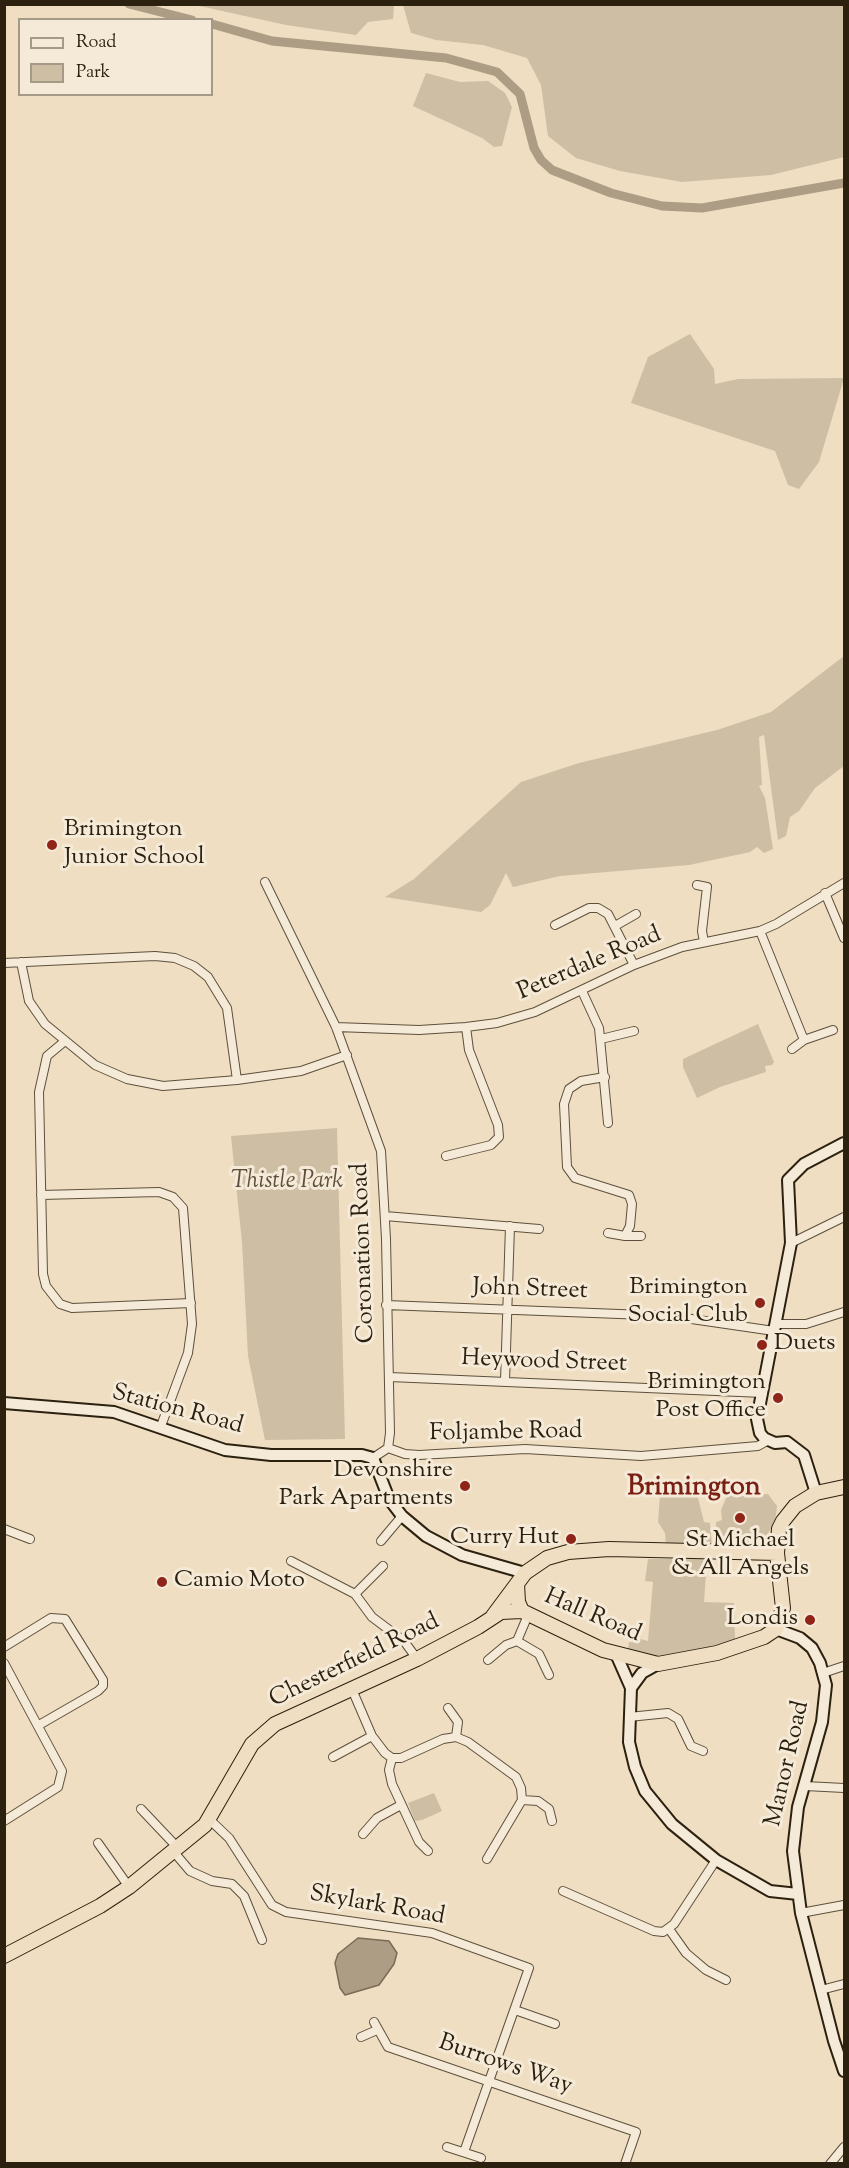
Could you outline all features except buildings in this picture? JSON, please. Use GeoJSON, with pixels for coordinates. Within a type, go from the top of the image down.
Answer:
{"type":"FeatureCollection","features":[{"type":"Feature","properties":{"kind":"highway"},"geometry":{"type":"LineString","coordinates":[[748,1553],[766,1542],[779,1529],[795,1506],[816,1493],[844,1487]]}},
{"type":"Feature","properties":{"kind":"highway"},"geometry":{"type":"LineString","coordinates":[[776,1629],[783,1608],[777,1553],[779,1529]]}},
{"type":"Feature","properties":{"kind":"highway"},"geometry":{"type":"LineString","coordinates":[[493,1616],[521,1579],[547,1558],[582,1550],[777,1553]]}},
{"type":"Feature","properties":{"kind":"highway","name":"Hall Road"},"geometry":{"type":"LineString","coordinates":[[521,1579],[518,1602],[525,1613],[616,1654],[658,1664],[717,1653],[764,1636],[776,1629]]}},
{"type":"Feature","properties":{"kind":"highway","name":"Chesterfield Road"},"geometry":{"type":"LineString","coordinates":[[4,1956],[100,1906],[129,1887],[175,1849],[210,1819],[252,1744],[275,1724],[351,1687],[417,1659],[478,1627],[501,1612],[525,1613]]}},
{"type":"Feature","properties":{"kind":"street","name":"Coronation Road"},"geometry":{"type":"LineString","coordinates":[[266,882],[336,1028],[381,1150],[390,1377],[388,1448]]}},
{"type":"Feature","properties":{"kind":"street","name":"Peterdale Road"},"geometry":{"type":"LineString","coordinates":[[336,1028],[419,1030],[497,1023],[535,1012],[634,965],[704,942],[760,931],[776,924],[844,883]]}},
{"type":"Feature","properties":{"kind":"street"},"geometry":{"type":"LineString","coordinates":[[697,885],[707,888],[702,932],[704,942]]}},
{"type":"Feature","properties":{"kind":"street"},"geometry":{"type":"LineString","coordinates":[[825,893],[844,938]]}},
{"type":"Feature","properties":{"kind":"street"},"geometry":{"type":"LineString","coordinates":[[555,925],[589,908],[598,908],[608,914],[634,965]]}},
{"type":"Feature","properties":{"kind":"street"},"geometry":{"type":"LineString","coordinates":[[615,926],[636,914]]}},
{"type":"Feature","properties":{"kind":"street"},"geometry":{"type":"LineString","coordinates":[[760,931],[804,1040]]}},
{"type":"Feature","properties":{"kind":"street"},"geometry":{"type":"LineString","coordinates":[[4,963],[155,956],[175,958],[194,966],[208,977],[227,1008],[237,1080]]}},
{"type":"Feature","properties":{"kind":"street"},"geometry":{"type":"LineString","coordinates":[[21,962],[23,983],[35,1013],[95,1065],[127,1079],[163,1086],[237,1080],[301,1071],[347,1055]]}},
{"type":"Feature","properties":{"kind":"street"},"geometry":{"type":"LineString","coordinates":[[582,991],[599,1028],[608,1123]]}},
{"type":"Feature","properties":{"kind":"street"},"geometry":{"type":"LineString","coordinates":[[446,1156],[491,1145],[500,1137],[498,1125],[469,1050],[466,1027]]}},
{"type":"Feature","properties":{"kind":"street"},"geometry":{"type":"LineString","coordinates":[[792,1049],[804,1040],[833,1030]]}},
{"type":"Feature","properties":{"kind":"street"},"geometry":{"type":"LineString","coordinates":[[601,1039],[634,1031]]}},
{"type":"Feature","properties":{"kind":"street"},"geometry":{"type":"LineString","coordinates":[[65,1041],[47,1056],[39,1092],[43,1274],[46,1286],[60,1304],[72,1308],[191,1303]]}},
{"type":"Feature","properties":{"kind":"street"},"geometry":{"type":"LineString","coordinates":[[605,1077],[581,1081],[569,1089],[564,1104],[567,1167],[575,1178],[581,1181],[629,1195],[632,1204],[630,1226],[625,1236]]}},
{"type":"Feature","properties":{"kind":"street"},"geometry":{"type":"LineString","coordinates":[[816,1493],[804,1455],[787,1442],[767,1441],[759,1433],[757,1426],[791,1243],[788,1180],[804,1164],[844,1143]]}},
{"type":"Feature","properties":{"kind":"street"},"geometry":{"type":"LineString","coordinates":[[41,1195],[142,1191],[173,1197],[183,1208],[186,1222],[192,1324],[188,1353],[161,1426]]}},
{"type":"Feature","properties":{"kind":"street"},"geometry":{"type":"LineString","coordinates":[[385,1216],[539,1229]]}},
{"type":"Feature","properties":{"kind":"street"},"geometry":{"type":"LineString","coordinates":[[791,1243],[844,1217]]}},
{"type":"Feature","properties":{"kind":"street"},"geometry":{"type":"LineString","coordinates":[[504,1381],[510,1226]]}},
{"type":"Feature","properties":{"kind":"street"},"geometry":{"type":"LineString","coordinates":[[608,1233],[641,1236]]}},
{"type":"Feature","properties":{"kind":"street","name":"John Street"},"geometry":{"type":"LineString","coordinates":[[386,1305],[671,1317],[775,1327]]}},
{"type":"Feature","properties":{"kind":"street"},"geometry":{"type":"LineString","coordinates":[[775,1327],[806,1324],[844,1312]]}},
{"type":"Feature","properties":{"kind":"street","name":"Heywood Street"},"geometry":{"type":"LineString","coordinates":[[390,1377],[732,1389],[763,1393]]}},
{"type":"Feature","properties":{"kind":"street","name":"Station Road"},"geometry":{"type":"LineString","coordinates":[[4,1403],[114,1412],[161,1426],[225,1450],[271,1455],[362,1455],[373,1458]]}},
{"type":"Feature","properties":{"kind":"street","name":"Foljambe Road"},"geometry":{"type":"LineString","coordinates":[[388,1448],[405,1454],[419,1455],[502,1451],[591,1451],[626,1456],[672,1455],[713,1448],[758,1446],[767,1441]]}},
{"type":"Feature","properties":{"kind":"street"},"geometry":{"type":"LineString","coordinates":[[388,1448],[373,1458],[389,1499],[402,1516],[440,1546],[521,1579]]}},
{"type":"Feature","properties":{"kind":"street"},"geometry":{"type":"LineString","coordinates":[[381,1541],[402,1516]]}},
{"type":"Feature","properties":{"kind":"street"},"geometry":{"type":"LineString","coordinates":[[4,1529],[30,1539]]}},
{"type":"Feature","properties":{"kind":"street"},"geometry":{"type":"LineString","coordinates":[[291,1561],[355,1594],[372,1617],[405,1641],[417,1659]]}},
{"type":"Feature","properties":{"kind":"street"},"geometry":{"type":"LineString","coordinates":[[355,1594],[383,1566]]}},
{"type":"Feature","properties":{"kind":"street"},"geometry":{"type":"LineString","coordinates":[[517,1641],[525,1613]]}},
{"type":"Feature","properties":{"kind":"street"},"geometry":{"type":"LineString","coordinates":[[4,1647],[51,1618],[65,1619],[103,1680],[103,1686],[98,1691],[39,1725]]}},
{"type":"Feature","properties":{"kind":"street","name":"Manor Road"},"geometry":{"type":"LineString","coordinates":[[776,1629],[800,1638],[812,1648],[823,1673],[827,1701],[793,1832],[801,1913],[844,2071]]}},
{"type":"Feature","properties":{"kind":"street"},"geometry":{"type":"LineString","coordinates":[[488,1660],[501,1648],[517,1641]]}},
{"type":"Feature","properties":{"kind":"street"},"geometry":{"type":"LineString","coordinates":[[517,1641],[539,1654],[549,1675]]}},
{"type":"Feature","properties":{"kind":"street"},"geometry":{"type":"LineString","coordinates":[[616,1654],[631,1688],[628,1717],[629,1743],[634,1767],[645,1791],[672,1824],[716,1860],[770,1891],[798,1894]]}},
{"type":"Feature","properties":{"kind":"street"},"geometry":{"type":"LineString","coordinates":[[4,1663],[60,1763],[62,1779],[58,1787],[4,1821]]}},
{"type":"Feature","properties":{"kind":"street"},"geometry":{"type":"LineString","coordinates":[[631,1688],[642,1673],[658,1664]]}},
{"type":"Feature","properties":{"kind":"street"},"geometry":{"type":"LineString","coordinates":[[823,1673],[844,1666]]}},
{"type":"Feature","properties":{"kind":"street"},"geometry":{"type":"LineString","coordinates":[[351,1687],[372,1736],[385,1753],[392,1758],[401,1758],[443,1739],[456,1737],[468,1742],[516,1776],[521,1788],[522,1800],[487,1859]]}},
{"type":"Feature","properties":{"kind":"street"},"geometry":{"type":"LineString","coordinates":[[448,1708],[458,1722],[456,1737]]}},
{"type":"Feature","properties":{"kind":"street"},"geometry":{"type":"LineString","coordinates":[[628,1717],[668,1713],[678,1719],[686,1740],[691,1746],[702,1751]]}},
{"type":"Feature","properties":{"kind":"street"},"geometry":{"type":"LineString","coordinates":[[333,1757],[372,1736]]}},
{"type":"Feature","properties":{"kind":"street"},"geometry":{"type":"LineString","coordinates":[[392,1758],[390,1776],[419,1842],[428,1851]]}},
{"type":"Feature","properties":{"kind":"street"},"geometry":{"type":"LineString","coordinates":[[805,1786],[844,1788]]}},
{"type":"Feature","properties":{"kind":"street"},"geometry":{"type":"LineString","coordinates":[[522,1800],[538,1801],[549,1809],[552,1821]]}},
{"type":"Feature","properties":{"kind":"street"},"geometry":{"type":"LineString","coordinates":[[363,1834],[377,1818],[401,1804]]}},
{"type":"Feature","properties":{"kind":"street"},"geometry":{"type":"LineString","coordinates":[[141,1809],[175,1849],[189,1870],[212,1881],[232,1884],[244,1896],[262,1940]]}},
{"type":"Feature","properties":{"kind":"street","name":"Skylark Road"},"geometry":{"type":"LineString","coordinates":[[210,1819],[229,1838],[272,1905],[286,1912],[432,1933],[530,1968],[464,2152]]}},
{"type":"Feature","properties":{"kind":"street"},"geometry":{"type":"LineString","coordinates":[[98,1843],[129,1887]]}},
{"type":"Feature","properties":{"kind":"street"},"geometry":{"type":"LineString","coordinates":[[563,1891],[654,1931],[669,1929],[716,1860]]}},
{"type":"Feature","properties":{"kind":"street"},"geometry":{"type":"LineString","coordinates":[[801,1913],[844,1905]]}},
{"type":"Feature","properties":{"kind":"street"},"geometry":{"type":"LineString","coordinates":[[669,1929],[686,1953],[706,1970],[726,1980]]}},
{"type":"Feature","properties":{"kind":"street"},"geometry":{"type":"LineString","coordinates":[[821,1990],[844,1984]]}},
{"type":"Feature","properties":{"kind":"street"},"geometry":{"type":"LineString","coordinates":[[515,2010],[555,2024]]}},
{"type":"Feature","properties":{"kind":"street","name":"Burrows Way"},"geometry":{"type":"LineString","coordinates":[[361,2037],[375,2026],[388,2047],[636,2132],[625,2163]]}},
{"type":"Feature","properties":{"kind":"street"},"geometry":{"type":"LineString","coordinates":[[447,2147],[481,2158]]}},
{"type":"Feature","properties":{"kind":"street"},"geometry":{"type":"LineString","coordinates":[[830,2163],[844,2147]]}},
{"type":"Feature","properties":{"kind":"green space"},"geometry":{"type":"Polygon","coordinates":[[[394,4],[393,19],[368,22],[356,35],[286,25],[195,5],[394,4]]]}},
{"type":"Feature","properties":{"kind":"green space"},"geometry":{"type":"Polygon","coordinates":[[[403,5],[844,5],[844,157],[771,175],[682,182],[620,171],[576,158],[548,136],[541,85],[527,58],[483,45],[436,40],[411,33],[403,5]]]}},
{"type":"Feature","properties":{"kind":"green space"},"geometry":{"type":"Polygon","coordinates":[[[426,73],[460,82],[488,81],[505,93],[512,107],[502,146],[494,147],[482,138],[413,106],[426,73]]]}},
{"type":"Feature","properties":{"kind":"green space"},"geometry":{"type":"Polygon","coordinates":[[[690,334],[714,369],[715,384],[738,379],[844,378],[819,462],[799,489],[788,485],[775,451],[631,403],[648,357],[690,334]]]}},
{"type":"Feature","properties":{"kind":"green space"},"geometry":{"type":"Polygon","coordinates":[[[844,656],[844,766],[815,788],[799,811],[790,817],[786,836],[778,840],[764,735],[759,737],[762,785],[759,786],[765,798],[773,849],[764,853],[757,847],[750,852],[689,865],[560,876],[513,887],[506,873],[490,905],[481,912],[385,897],[414,879],[521,782],[579,763],[717,730],[771,712],[844,656]]]}},
{"type":"Feature","properties":{"kind":"green space"},"geometry":{"type":"Polygon","coordinates":[[[758,1024],[774,1062],[772,1065],[765,1066],[766,1072],[720,1087],[697,1098],[683,1067],[683,1059],[758,1024]]]}},
{"type":"Feature","properties":{"kind":"green space","name":"Thistle Park"},"geometry":{"type":"Polygon","coordinates":[[[337,1128],[345,1439],[265,1440],[248,1356],[242,1242],[231,1136],[337,1128]]]}},
{"type":"Feature","properties":{"kind":"green space"},"geometry":{"type":"Polygon","coordinates":[[[689,1480],[697,1494],[704,1522],[710,1523],[712,1547],[666,1545],[665,1533],[658,1522],[661,1482],[689,1480]]]}},
{"type":"Feature","properties":{"kind":"green space"},"geometry":{"type":"Polygon","coordinates":[[[768,1494],[777,1506],[775,1523],[761,1543],[752,1549],[717,1548],[716,1522],[722,1520],[721,1510],[727,1496],[768,1494]]]}},
{"type":"Feature","properties":{"kind":"green space"},"geometry":{"type":"Polygon","coordinates":[[[648,1559],[703,1559],[706,1575],[704,1602],[734,1603],[735,1639],[696,1651],[653,1658],[628,1649],[633,1637],[648,1641],[653,1582],[645,1581],[648,1559]]]}},
{"type":"Feature","properties":{"kind":"green space"},"geometry":{"type":"Polygon","coordinates":[[[434,1793],[442,1811],[415,1821],[408,1803],[434,1793]]]}},
{"type":"Feature","properties":{"kind":"shaded area"},"geometry":{"type":"Polygon","coordinates":[[[358,1938],[389,1941],[397,1953],[394,1964],[379,1985],[345,1995],[340,1988],[335,1963],[338,1954],[358,1938]]]}},
{"type":"Feature","properties":{"kind":"waterway"},"geometry":{"type":"LineString","coordinates":[[129,4],[184,18]]}},
{"type":"Feature","properties":{"kind":"waterway"},"geometry":{"type":"LineString","coordinates":[[213,24],[272,41],[446,58],[497,72],[520,94],[534,148],[541,160],[552,170],[611,193],[662,206],[702,208],[844,183]]}},
{"type":"Feature","properties":{"kind":"place","name":"Brimington Junior School"},"geometry":{"type":"Point","coordinates":[52,845]}},
{"type":"Feature","properties":{"kind":"place","name":"Brimington Social Club"},"geometry":{"type":"Point","coordinates":[760,1303]}},
{"type":"Feature","properties":{"kind":"place","name":"Duets"},"geometry":{"type":"Point","coordinates":[762,1345]}},
{"type":"Feature","properties":{"kind":"place","name":"Brimington Post Office"},"geometry":{"type":"Point","coordinates":[778,1398]}},
{"type":"Feature","properties":{"kind":"place","name":"Devonshire Park Apartments"},"geometry":{"type":"Point","coordinates":[465,1486]}},
{"type":"Feature","properties":{"kind":"place","name":"St Michael & All Angels"},"geometry":{"type":"Point","coordinates":[740,1518]}},
{"type":"Feature","properties":{"kind":"place","name":"Curry Hut"},"geometry":{"type":"Point","coordinates":[571,1539]}},
{"type":"Feature","properties":{"kind":"place","name":"Camio Moto"},"geometry":{"type":"Point","coordinates":[162,1582]}},
{"type":"Feature","properties":{"kind":"place","name":"Londis"},"geometry":{"type":"Point","coordinates":[810,1620]}},
{"type":"Feature","properties":{"kind":"district","name":"Brimington"},"geometry":{"type":"Point","coordinates":[694,1489]}}]}
